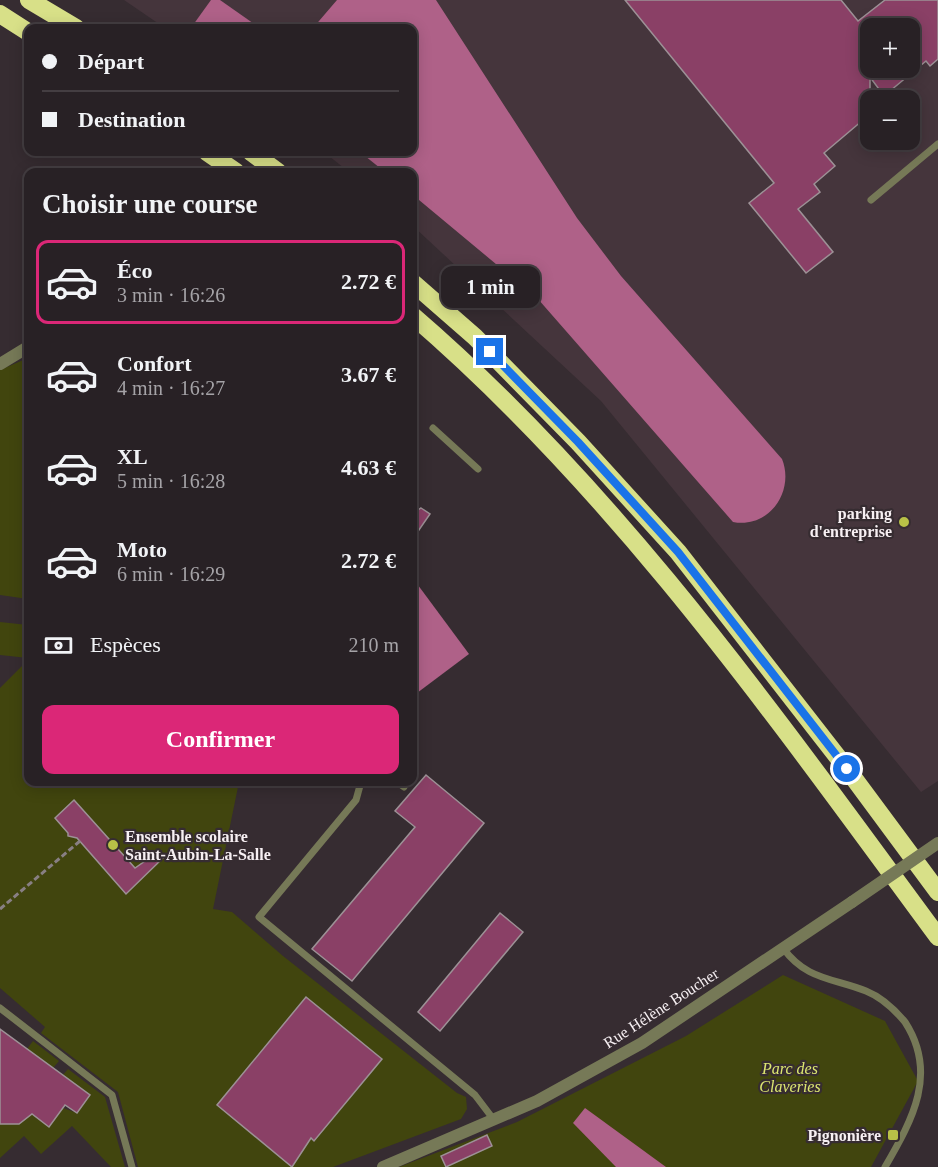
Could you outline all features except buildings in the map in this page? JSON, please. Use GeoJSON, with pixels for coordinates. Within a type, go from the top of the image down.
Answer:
{"type":"FeatureCollection","features":[{"type":"Feature","properties":{"kind":"highway"},"geometry":{"type":"LineString","coordinates":[[29,0],[69,24]]}},
{"type":"Feature","properties":{"kind":"highway"},"geometry":{"type":"LineString","coordinates":[[0,14],[24,29]]}},
{"type":"Feature","properties":{"kind":"highway"},"geometry":{"type":"LineString","coordinates":[[213,156],[230,168]]}},
{"type":"Feature","properties":{"kind":"highway"},"geometry":{"type":"LineString","coordinates":[[256,156],[272,168]]}},
{"type":"Feature","properties":{"kind":"highway"},"geometry":{"type":"LineString","coordinates":[[417,286],[475,338],[570,434],[678,552],[847,769],[938,892]]}},
{"type":"Feature","properties":{"kind":"highway"},"geometry":{"type":"LineString","coordinates":[[417,319],[466,363],[657,565],[826,784],[938,937]]}},
{"type":"Feature","properties":{"kind":"street"},"geometry":{"type":"LineString","coordinates":[[0,364],[24,349]]}},
{"type":"Feature","properties":{"kind":"street","name":"Rue Hélène Boucher"},"geometry":{"type":"LineString","coordinates":[[383,1167],[537,1101],[642,1043],[938,843]]}},
{"type":"Feature","properties":{"kind":"lane"},"geometry":{"type":"LineString","coordinates":[[871,200],[938,144]]}},
{"type":"Feature","properties":{"kind":"lane"},"geometry":{"type":"LineString","coordinates":[[433,428],[478,469]]}},
{"type":"Feature","properties":{"kind":"lane"},"geometry":{"type":"LineString","coordinates":[[361,786],[356,801],[259,916],[475,1095],[494,1120]]}},
{"type":"Feature","properties":{"kind":"lane"},"geometry":{"type":"LineString","coordinates":[[783,948],[794,963],[814,975],[868,992],[894,1010],[914,1033],[925,1059],[926,1087],[885,1167]]}},
{"type":"Feature","properties":{"kind":"lane"},"geometry":{"type":"LineString","coordinates":[[0,1008],[112,1095],[132,1167]]}},
{"type":"Feature","properties":{"kind":"path"},"geometry":{"type":"LineString","coordinates":[[0,909],[80,841]]}},
{"type":"Feature","properties":{"kind":"shaded area"},"geometry":{"type":"Polygon","coordinates":[[[124,0],[938,0],[938,781],[921,792],[601,401],[417,230],[417,168],[344,168],[329,156],[417,156],[417,24],[159,24],[124,0]]]}},
{"type":"Feature","properties":{"kind":"shaded area"},"geometry":{"type":"Polygon","coordinates":[[[211,0],[220,0],[254,24],[194,24],[211,0]]]}},
{"type":"Feature","properties":{"kind":"shaded area"},"geometry":{"type":"Polygon","coordinates":[[[337,0],[436,0],[577,218],[621,276],[782,459],[785,483],[782,495],[768,514],[746,523],[733,522],[538,299],[417,198],[417,168],[380,168],[365,156],[417,156],[417,24],[316,24],[337,0]]]}},
{"type":"Feature","properties":{"kind":"shaded area"},"geometry":{"type":"Polygon","coordinates":[[[417,584],[469,654],[417,693],[417,584]]]}},
{"type":"Feature","properties":{"kind":"shaded area"},"geometry":{"type":"Polygon","coordinates":[[[585,1108],[666,1167],[616,1167],[573,1123],[585,1108]]]}},
{"type":"Feature","properties":{"kind":"green space"},"geometry":{"type":"Polygon","coordinates":[[[24,360],[24,598],[0,595],[0,370],[24,360]]]}},
{"type":"Feature","properties":{"kind":"green space"},"geometry":{"type":"Polygon","coordinates":[[[0,622],[24,625],[24,658],[0,655],[0,622]]]}},
{"type":"Feature","properties":{"kind":"green space"},"geometry":{"type":"Polygon","coordinates":[[[24,664],[24,786],[238,786],[213,909],[232,912],[283,956],[457,1093],[466,1097],[467,1109],[461,1119],[333,1167],[138,1167],[118,1092],[41,1033],[45,1027],[0,988],[0,688],[24,664]]]}},
{"type":"Feature","properties":{"kind":"green space","name":"Parc des Claveries"},"geometry":{"type":"Polygon","coordinates":[[[783,975],[885,1021],[918,1081],[871,1167],[399,1167],[517,1122],[686,1036],[783,975]]]}},
{"type":"Feature","properties":{"kind":"green space"},"geometry":{"type":"Polygon","coordinates":[[[33,1041],[59,1061],[53,1068],[27,1049],[33,1041]]]}},
{"type":"Feature","properties":{"kind":"green space"},"geometry":{"type":"Polygon","coordinates":[[[68,1069],[105,1097],[125,1167],[111,1167],[72,1126],[41,1154],[24,1136],[0,1158],[0,1123],[19,1124],[31,1113],[49,1127],[63,1108],[77,1113],[90,1095],[63,1075],[68,1069]]]}},
{"type":"Feature","properties":{"kind":"place","name":"parking d'entreprise"},"geometry":{"type":"Point","coordinates":[904,522]}},
{"type":"Feature","properties":{"kind":"place","name":"Ensemble scolaire Saint-Aubin-La-Salle"},"geometry":{"type":"Point","coordinates":[113,845]}},
{"type":"Feature","properties":{"kind":"place","name":"Pignonière"},"geometry":{"type":"Point","coordinates":[893,1135]}},
{"type":"Feature","properties":{"kind":"route"},"geometry":{"type":"LineString","coordinates":[[490,352],[578,442],[678,552],[847,769]]}}]}
